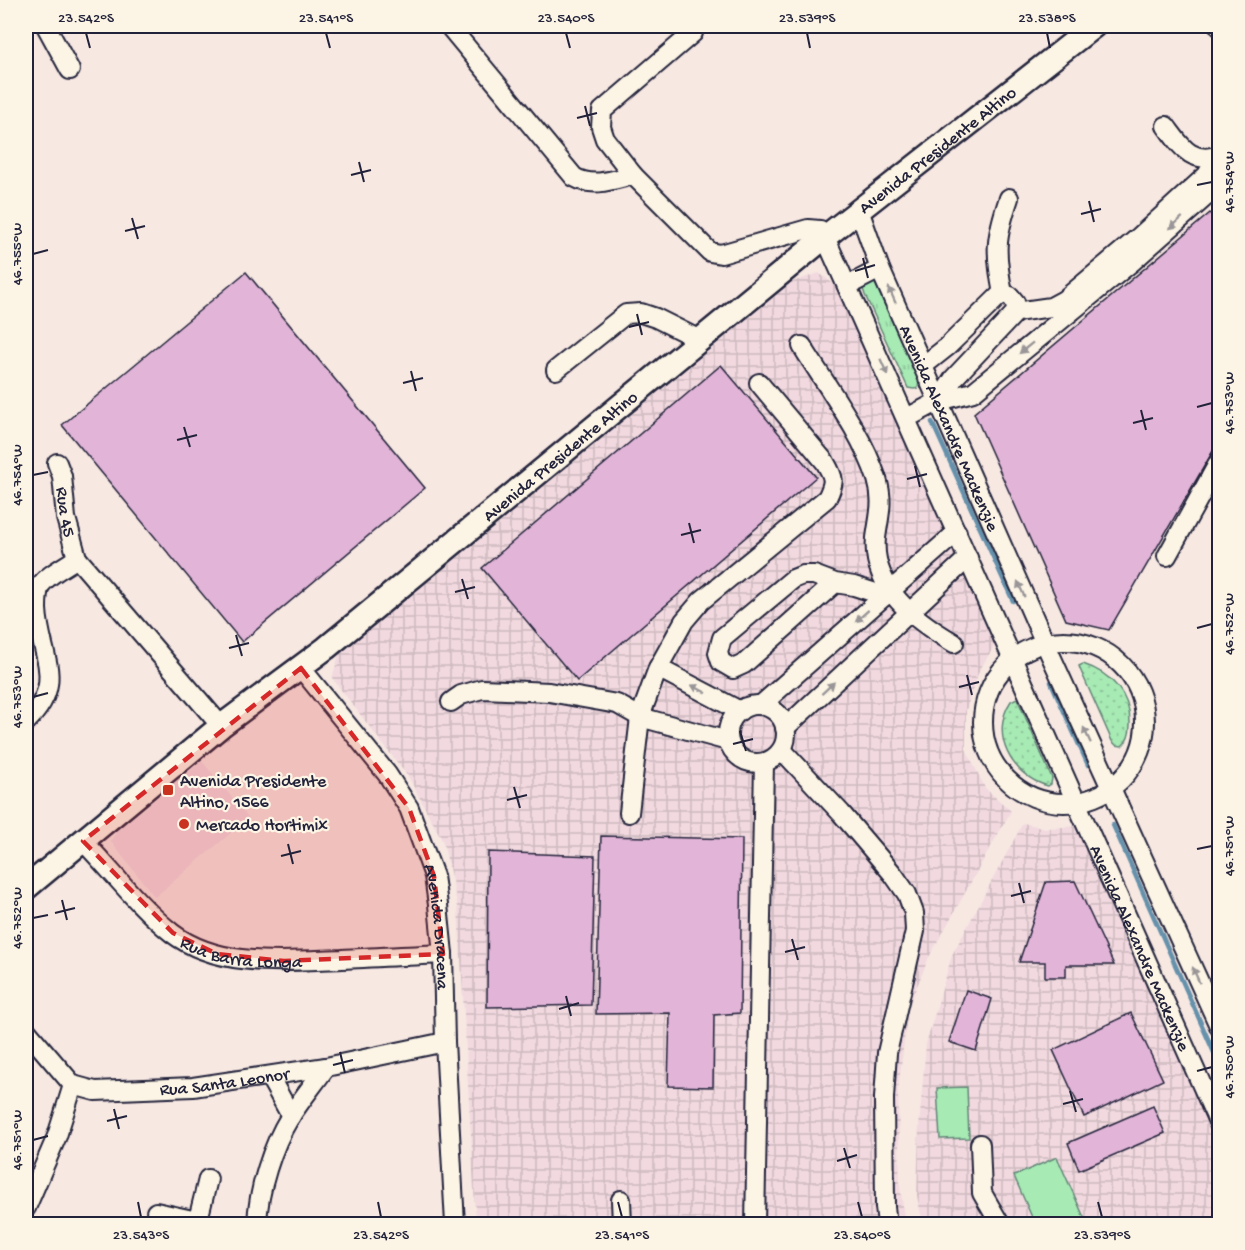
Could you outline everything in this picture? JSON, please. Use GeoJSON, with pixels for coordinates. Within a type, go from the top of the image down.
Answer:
{"type":"FeatureCollection","features":[{"type":"Feature","properties":{"kind":"main road","name":"Avenida Presidente Altino"},"geometry":{"type":"LineString","coordinates":[[26,888],[221,726],[301,668],[825,237],[1094,26]]}},
{"type":"Feature","properties":{"kind":"street"},"geometry":{"type":"LineString","coordinates":[[46,26],[70,70]]}},
{"type":"Feature","properties":{"kind":"street"},"geometry":{"type":"LineString","coordinates":[[449,26],[574,177],[585,183],[606,182],[633,175]]}},
{"type":"Feature","properties":{"kind":"street"},"geometry":{"type":"LineString","coordinates":[[693,33],[602,111],[601,127],[605,139],[633,175],[710,252],[721,254],[808,229],[820,230],[825,237]]}},
{"type":"Feature","properties":{"kind":"street"},"geometry":{"type":"LineString","coordinates":[[1166,126],[1186,153],[1202,158],[1218,155]]}},
{"type":"Feature","properties":{"kind":"street"},"geometry":{"type":"LineString","coordinates":[[939,401],[954,378],[1016,312],[1051,307],[1064,300],[1207,175],[1218,155]]}},
{"type":"Feature","properties":{"kind":"street"},"geometry":{"type":"LineString","coordinates":[[906,417],[939,401],[973,392],[1133,261],[1220,184]]}},
{"type":"Feature","properties":{"kind":"street"},"geometry":{"type":"LineString","coordinates":[[1003,294],[996,257],[998,229],[1009,198]]}},
{"type":"Feature","properties":{"kind":"street","name":"Avenida Alexandre Mackenzie"},"geometry":{"type":"LineString","coordinates":[[859,210],[880,269],[1045,643],[1220,1028]]}},
{"type":"Feature","properties":{"kind":"street","name":"Avenida Alexandre Mackenzie"},"geometry":{"type":"LineString","coordinates":[[825,237],[1220,1126]]}},
{"type":"Feature","properties":{"kind":"street"},"geometry":{"type":"LineString","coordinates":[[847,286],[880,269]]}},
{"type":"Feature","properties":{"kind":"street"},"geometry":{"type":"LineString","coordinates":[[1003,294],[1010,296],[1015,302],[1016,312]]}},
{"type":"Feature","properties":{"kind":"street"},"geometry":{"type":"LineString","coordinates":[[923,366],[1003,294]]}},
{"type":"Feature","properties":{"kind":"street"},"geometry":{"type":"LineString","coordinates":[[556,370],[626,314],[641,313],[656,318],[699,340]]}},
{"type":"Feature","properties":{"kind":"street"},"geometry":{"type":"LineString","coordinates":[[802,346],[847,418],[876,477],[881,515],[876,539],[877,556],[888,593],[925,626],[954,643]]}},
{"type":"Feature","properties":{"kind":"street"},"geometry":{"type":"LineString","coordinates":[[629,813],[640,717],[657,668],[684,621],[701,601],[827,498],[834,482],[832,473],[825,462],[759,383]]}},
{"type":"Feature","properties":{"kind":"street"},"geometry":{"type":"LineString","coordinates":[[1167,556],[1220,460]]}},
{"type":"Feature","properties":{"kind":"street","name":"Rua 45"},"geometry":{"type":"LineString","coordinates":[[57,463],[62,476],[66,518],[77,558]]}},
{"type":"Feature","properties":{"kind":"street"},"geometry":{"type":"LineString","coordinates":[[762,705],[957,532]]}},
{"type":"Feature","properties":{"kind":"street"},"geometry":{"type":"LineString","coordinates":[[26,722],[37,709],[47,691],[50,676],[37,620],[36,599],[41,585],[77,558],[221,726]]}},
{"type":"Feature","properties":{"kind":"street"},"geometry":{"type":"LineString","coordinates":[[785,728],[968,558]]}},
{"type":"Feature","properties":{"kind":"street"},"geometry":{"type":"LineString","coordinates":[[835,583],[744,664],[733,669],[722,662],[717,653],[722,638],[793,579],[803,575],[814,575],[835,583],[888,593]]}},
{"type":"Feature","properties":{"kind":"street"},"geometry":{"type":"LineString","coordinates":[[1075,641],[1104,651],[1120,663],[1138,688],[1145,717],[1144,738],[1133,766],[1112,788],[1095,798],[1077,803],[1054,803],[1033,798],[1014,786],[992,760],[983,728],[984,706],[992,685],[1005,666],[1028,649],[1045,643],[1075,641]]}},
{"type":"Feature","properties":{"kind":"street","name":"Avenida Dracena"},"geometry":{"type":"LineString","coordinates":[[301,668],[387,774],[409,808],[434,876],[443,954],[444,1042],[455,1224]]}},
{"type":"Feature","properties":{"kind":"street"},"geometry":{"type":"LineString","coordinates":[[657,668],[740,711]]}},
{"type":"Feature","properties":{"kind":"street"},"geometry":{"type":"LineString","coordinates":[[451,702],[461,695],[482,690],[549,692],[617,704],[640,717],[728,741]]}},
{"type":"Feature","properties":{"kind":"street"},"geometry":{"type":"LineString","coordinates":[[762,705],[772,709],[781,717],[786,739],[782,750],[774,759],[752,764],[741,760],[733,752],[728,741],[728,730],[732,719],[740,711],[750,706],[762,705]]}},
{"type":"Feature","properties":{"kind":"street"},"geometry":{"type":"LineString","coordinates":[[782,750],[841,813],[893,874],[907,894],[914,912],[915,931],[887,1053],[884,1098],[887,1224]]}},
{"type":"Feature","properties":{"kind":"street"},"geometry":{"type":"LineString","coordinates":[[755,1224],[764,763]]}},
{"type":"Feature","properties":{"kind":"street","name":"Rua Barra Longa"},"geometry":{"type":"LineString","coordinates":[[83,841],[173,933],[192,945],[217,954],[284,961],[443,954]]}},
{"type":"Feature","properties":{"kind":"street"},"geometry":{"type":"LineString","coordinates":[[26,1030],[73,1085],[57,1136],[26,1208]]}},
{"type":"Feature","properties":{"kind":"street","name":"Rua Santa Leonor"},"geometry":{"type":"LineString","coordinates":[[73,1085],[95,1091],[193,1087],[326,1067],[444,1042]]}},
{"type":"Feature","properties":{"kind":"street"},"geometry":{"type":"LineString","coordinates":[[257,1224],[262,1190],[279,1136],[326,1067]]}},
{"type":"Feature","properties":{"kind":"street"},"geometry":{"type":"LineString","coordinates":[[269,1076],[291,1116]]}},
{"type":"Feature","properties":{"kind":"street"},"geometry":{"type":"LineString","coordinates":[[980,1144],[982,1192],[1000,1224]]}},
{"type":"Feature","properties":{"kind":"street"},"geometry":{"type":"LineString","coordinates":[[156,1212],[197,1223],[208,1179]]}},
{"type":"Feature","properties":{"kind":"street"},"geometry":{"type":"LineString","coordinates":[[621,1200],[622,1224]]}},
{"type":"Feature","properties":{"kind":"highlighted area"},"geometry":{"type":"Polygon","coordinates":[[[301,668],[409,808],[434,876],[443,954],[284,961],[217,954],[173,933],[83,841],[301,668]]]}},
{"type":"Feature","properties":{"kind":"shaded area"},"geometry":{"type":"Polygon","coordinates":[[[819,273],[842,290],[998,640],[979,671],[966,710],[966,749],[985,788],[1011,811],[929,957],[908,1008],[898,1091],[900,1188],[906,1224],[476,1224],[458,907],[443,842],[409,778],[332,678],[339,655],[792,282],[819,273]]]}},
{"type":"Feature","properties":{"kind":"shaded area","name":"Mercado Hortimix"},"geometry":{"type":"Polygon","coordinates":[[[202,761],[249,818],[155,897],[110,841],[118,830],[202,761]]]}},
{"type":"Feature","properties":{"kind":"shaded area"},"geometry":{"type":"Polygon","coordinates":[[[1023,823],[1046,828],[1079,826],[1219,1143],[1219,1224],[923,1224],[917,1196],[919,1127],[926,1044],[952,955],[1023,823]]]}},
{"type":"Feature","properties":{"kind":"green space"},"geometry":{"type":"Polygon","coordinates":[[[868,279],[874,281],[919,380],[918,388],[908,388],[865,295],[863,289],[868,279]]]}},
{"type":"Feature","properties":{"kind":"green space"},"geometry":{"type":"Polygon","coordinates":[[[1083,664],[1110,679],[1123,695],[1129,714],[1130,731],[1122,746],[1112,741],[1080,669],[1079,666],[1083,664]]]}},
{"type":"Feature","properties":{"kind":"green space"},"geometry":{"type":"Polygon","coordinates":[[[1017,698],[1052,778],[1048,786],[1024,773],[1007,752],[1002,727],[1011,701],[1017,698]]]}},
{"type":"Feature","properties":{"kind":"green space"},"geometry":{"type":"Polygon","coordinates":[[[967,1087],[969,1138],[940,1139],[937,1088],[967,1087]]]}},
{"type":"Feature","properties":{"kind":"green space"},"geometry":{"type":"Polygon","coordinates":[[[1057,1157],[1087,1224],[1035,1224],[1014,1176],[1057,1157]]]}},
{"type":"Feature","properties":{"kind":"building"},"geometry":{"type":"Polygon","coordinates":[[[1210,213],[1220,223],[1220,439],[1109,630],[1066,620],[974,413],[1210,213]]]}},
{"type":"Feature","properties":{"kind":"building"},"geometry":{"type":"Polygon","coordinates":[[[246,272],[425,488],[242,642],[62,425],[246,272]]]}},
{"type":"Feature","properties":{"kind":"building"},"geometry":{"type":"Polygon","coordinates":[[[721,365],[816,477],[577,681],[482,568],[721,365]]]}},
{"type":"Feature","properties":{"kind":"building"},"geometry":{"type":"Polygon","coordinates":[[[601,836],[742,839],[740,1013],[714,1015],[713,1087],[668,1086],[670,1013],[596,1014],[601,836]]]}},
{"type":"Feature","properties":{"kind":"building"},"geometry":{"type":"Polygon","coordinates":[[[488,852],[595,856],[591,1005],[487,1007],[488,852]]]}},
{"type":"Feature","properties":{"kind":"building"},"geometry":{"type":"Polygon","coordinates":[[[1075,881],[1114,965],[1066,965],[1066,977],[1045,977],[1045,962],[1019,962],[1046,882],[1075,881]]]}},
{"type":"Feature","properties":{"kind":"building"},"geometry":{"type":"Polygon","coordinates":[[[966,990],[992,999],[976,1051],[949,1042],[966,990]]]}},
{"type":"Feature","properties":{"kind":"building"},"geometry":{"type":"Polygon","coordinates":[[[1131,1013],[1163,1080],[1084,1117],[1053,1050],[1131,1013]]]}},
{"type":"Feature","properties":{"kind":"building"},"geometry":{"type":"Polygon","coordinates":[[[1153,1106],[1165,1133],[1079,1170],[1068,1143],[1153,1106]]]}},
{"type":"Feature","properties":{"kind":"waterway"},"geometry":{"type":"LineString","coordinates":[[932,422],[1013,601]]}},
{"type":"Feature","properties":{"kind":"waterway"},"geometry":{"type":"LineString","coordinates":[[1051,682],[1088,765]]}},
{"type":"Feature","properties":{"kind":"waterway"},"geometry":{"type":"LineString","coordinates":[[1113,825],[1220,1066]]}},
{"type":"Feature","properties":{"kind":"place","name":"Avenida Presidente Altino, 1566"},"geometry":{"type":"Point","coordinates":[168,790]}},
{"type":"Feature","properties":{"kind":"place","name":"Mercado Hortimix"},"geometry":{"type":"Point","coordinates":[184,824]}}]}
